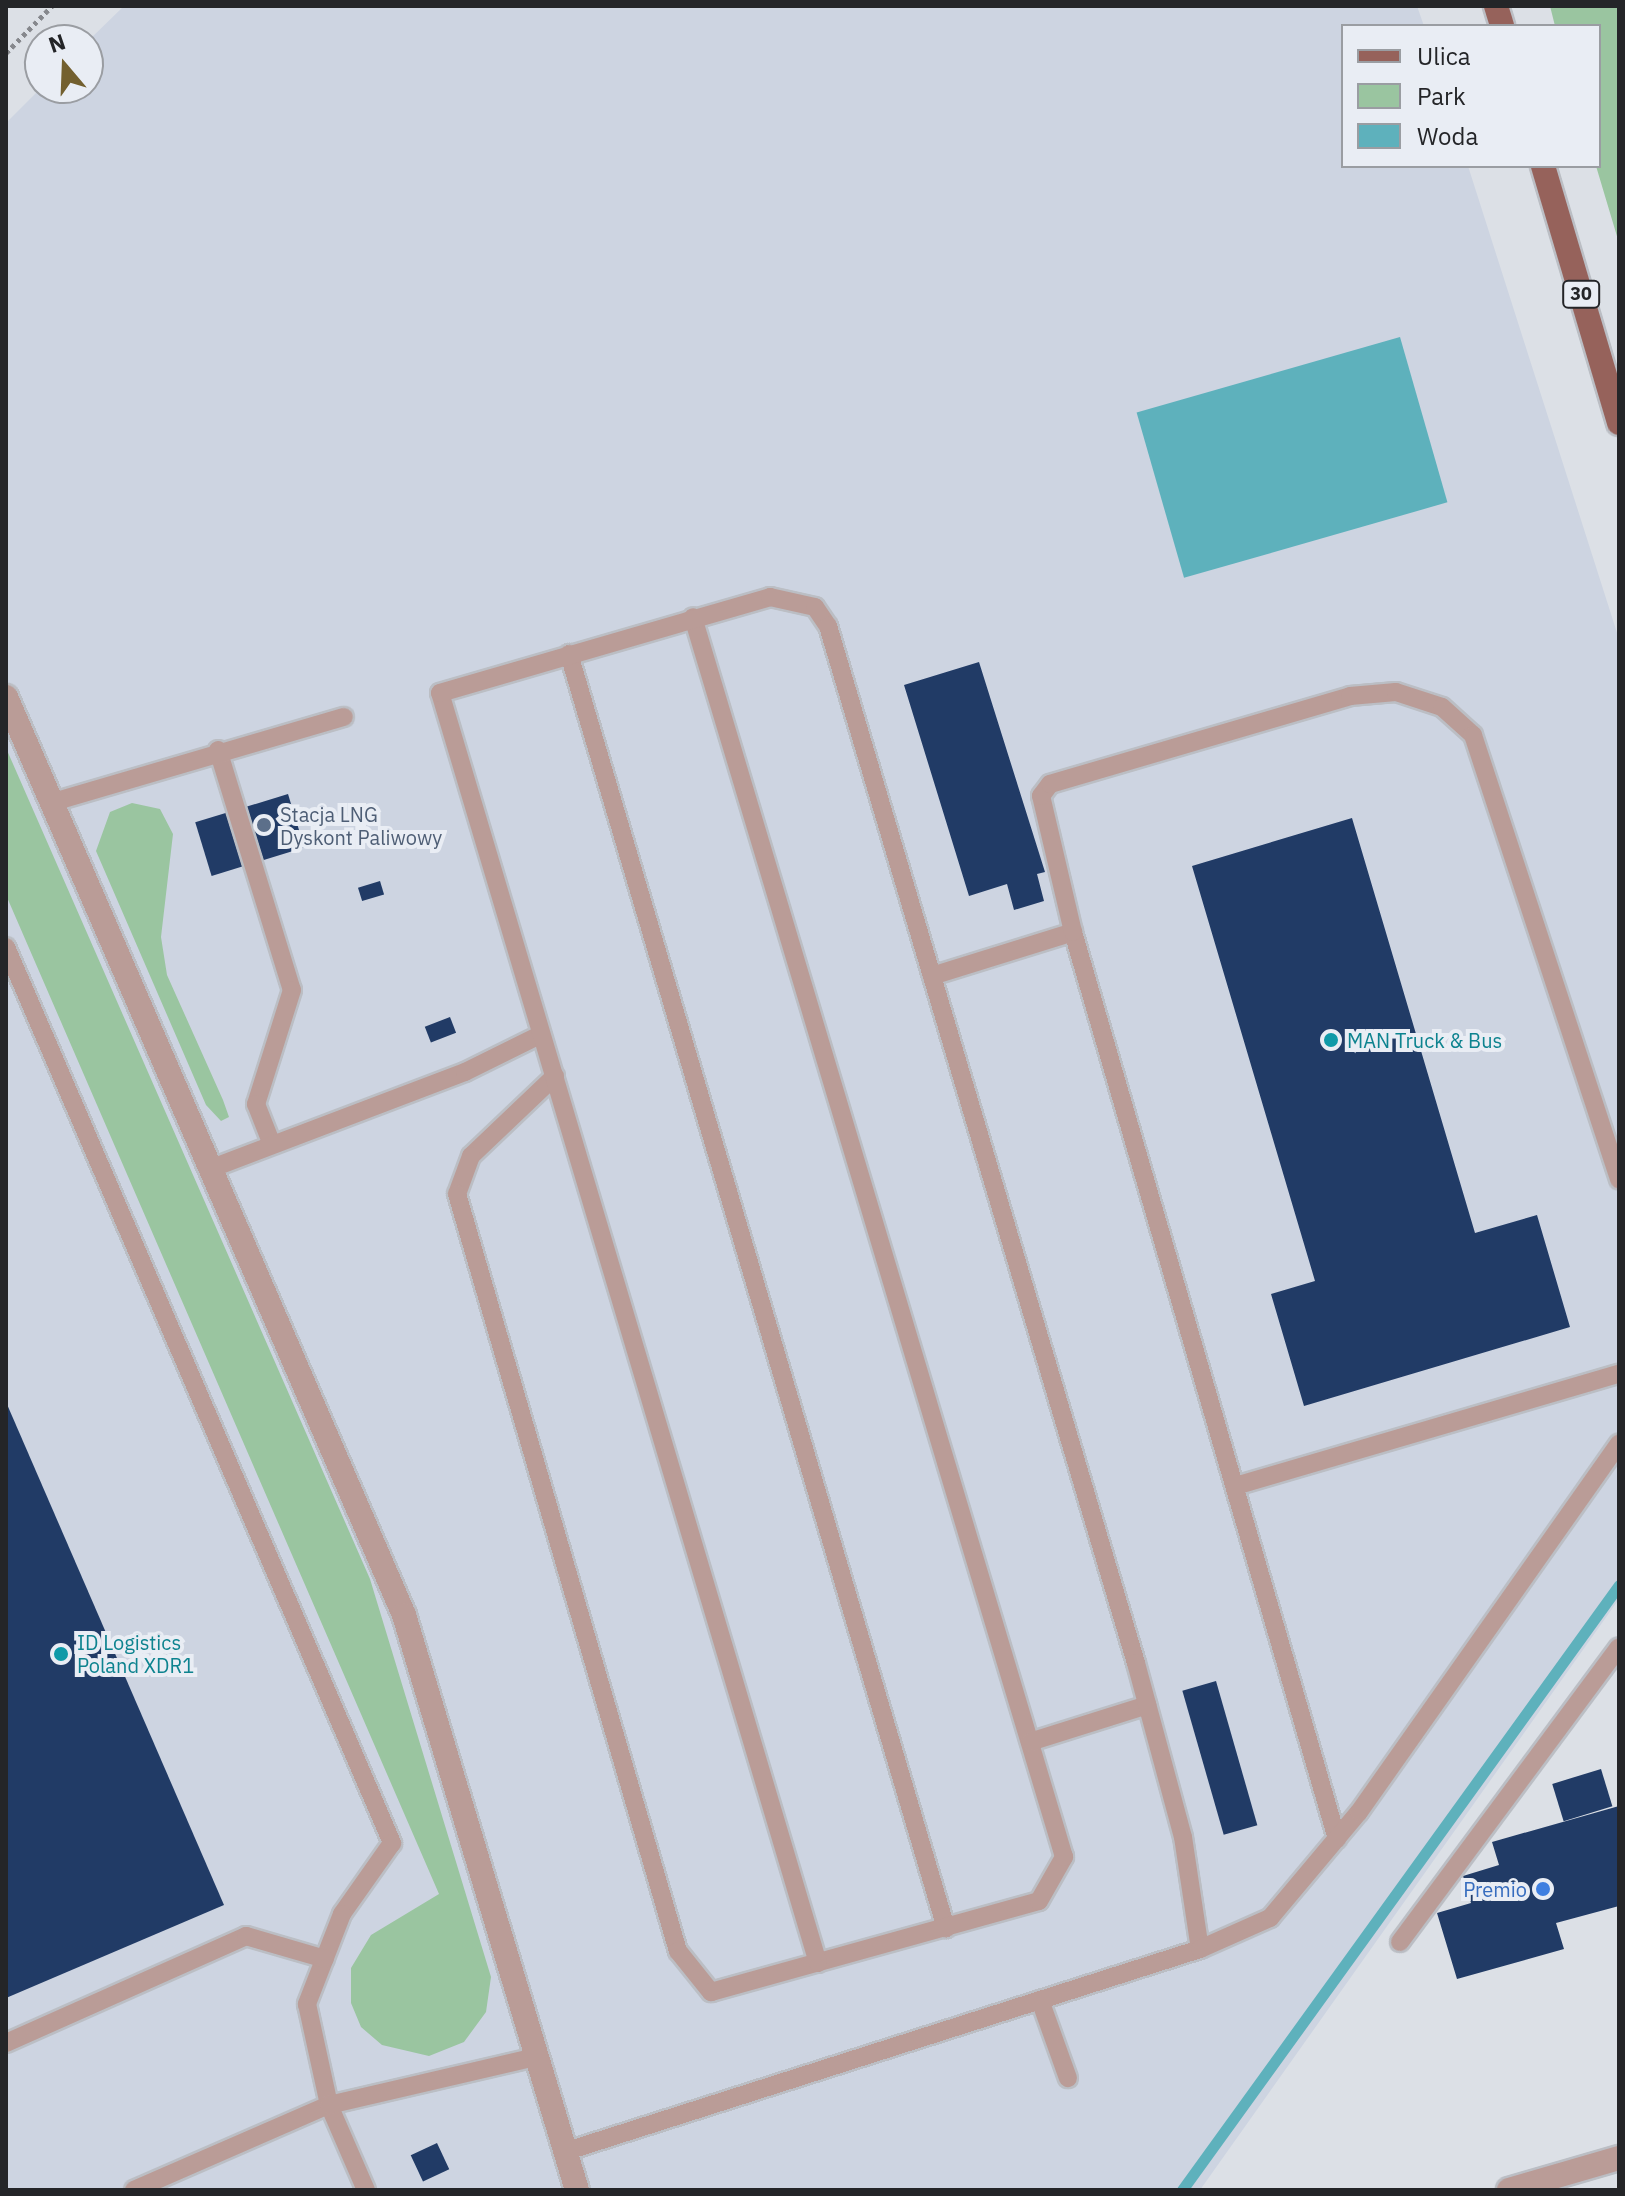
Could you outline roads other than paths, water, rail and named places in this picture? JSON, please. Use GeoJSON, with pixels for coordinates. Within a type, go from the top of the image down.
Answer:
{"type":"FeatureCollection","features":[{"type":"Feature","properties":{"kind":"main road","name":"30"},"geometry":{"type":"LineString","coordinates":[[1544,168],[1619,423]]}},
{"type":"Feature","properties":{"kind":"street"},"geometry":{"type":"LineString","coordinates":[[6,697],[215,1167],[404,1615],[577,2190]]}},
{"type":"Feature","properties":{"kind":"street"},"geometry":{"type":"LineString","coordinates":[[1509,2190],[1619,2158]]}},
{"type":"Feature","properties":{"kind":"lane"},"geometry":{"type":"LineString","coordinates":[[818,1963],[440,693],[770,597],[815,607],[828,626],[1147,1705],[1183,1837],[1200,1949]]}},
{"type":"Feature","properties":{"kind":"lane"},"geometry":{"type":"LineString","coordinates":[[555,1076],[471,1156],[457,1194],[678,1951],[711,1992],[1039,1901],[1064,1857],[693,617]]}},
{"type":"Feature","properties":{"kind":"lane"},"geometry":{"type":"LineString","coordinates":[[569,654],[946,1928]]}},
{"type":"Feature","properties":{"kind":"lane"},"geometry":{"type":"LineString","coordinates":[[1337,1839],[1073,932],[1041,796],[1050,784],[1350,696],[1396,692],[1442,707],[1473,735],[1619,1180]]}},
{"type":"Feature","properties":{"kind":"lane"},"geometry":{"type":"LineString","coordinates":[[53,802],[218,750],[344,717]]}},
{"type":"Feature","properties":{"kind":"lane"},"geometry":{"type":"LineString","coordinates":[[218,750],[292,990],[256,1104],[271,1142]]}},
{"type":"Feature","properties":{"kind":"lane"},"geometry":{"type":"LineString","coordinates":[[932,976],[1073,932]]}},
{"type":"Feature","properties":{"kind":"lane"},"geometry":{"type":"LineString","coordinates":[[6,947],[392,1843],[342,1914],[307,2004],[329,2105],[366,2190]]}},
{"type":"Feature","properties":{"kind":"lane"},"geometry":{"type":"LineString","coordinates":[[215,1167],[361,1107],[465,1072],[540,1035]]}},
{"type":"Feature","properties":{"kind":"lane"},"geometry":{"type":"LineString","coordinates":[[1235,1486],[1619,1374]]}},
{"type":"Feature","properties":{"kind":"lane"},"geometry":{"type":"LineString","coordinates":[[564,2152],[1200,1949],[1270,1918],[1337,1839],[1619,1444]]}},
{"type":"Feature","properties":{"kind":"lane"},"geometry":{"type":"LineString","coordinates":[[1400,1942],[1619,1647]]}},
{"type":"Feature","properties":{"kind":"lane"},"geometry":{"type":"LineString","coordinates":[[1030,1742],[1147,1705]]}},
{"type":"Feature","properties":{"kind":"lane"},"geometry":{"type":"LineString","coordinates":[[6,2043],[246,1936],[325,1959]]}},
{"type":"Feature","properties":{"kind":"lane"},"geometry":{"type":"LineString","coordinates":[[1040,2000],[1068,2078]]}},
{"type":"Feature","properties":{"kind":"lane"},"geometry":{"type":"LineString","coordinates":[[134,2190],[329,2105],[535,2057]]}},
{"type":"Feature","properties":{"kind":"water"},"geometry":{"type":"Polygon","coordinates":[[[1400,337],[1447,502],[1184,578],[1137,413],[1400,337]]]}},
{"type":"Feature","properties":{"kind":"waterway"},"geometry":{"type":"LineString","coordinates":[[1182,2190],[1619,1585]]}},
{"type":"Feature","properties":{"kind":"place","name":"Stacja LNG Dyskont Paliwowy"},"geometry":{"type":"Point","coordinates":[264,825]}},
{"type":"Feature","properties":{"kind":"place","name":"MAN Truck & Bus"},"geometry":{"type":"Point","coordinates":[1331,1040]}},
{"type":"Feature","properties":{"kind":"place","name":"ID Logistics Poland XDR1"},"geometry":{"type":"Point","coordinates":[61,1654]}},
{"type":"Feature","properties":{"kind":"place","name":"Premio"},"geometry":{"type":"Point","coordinates":[1543,1889]}}]}
